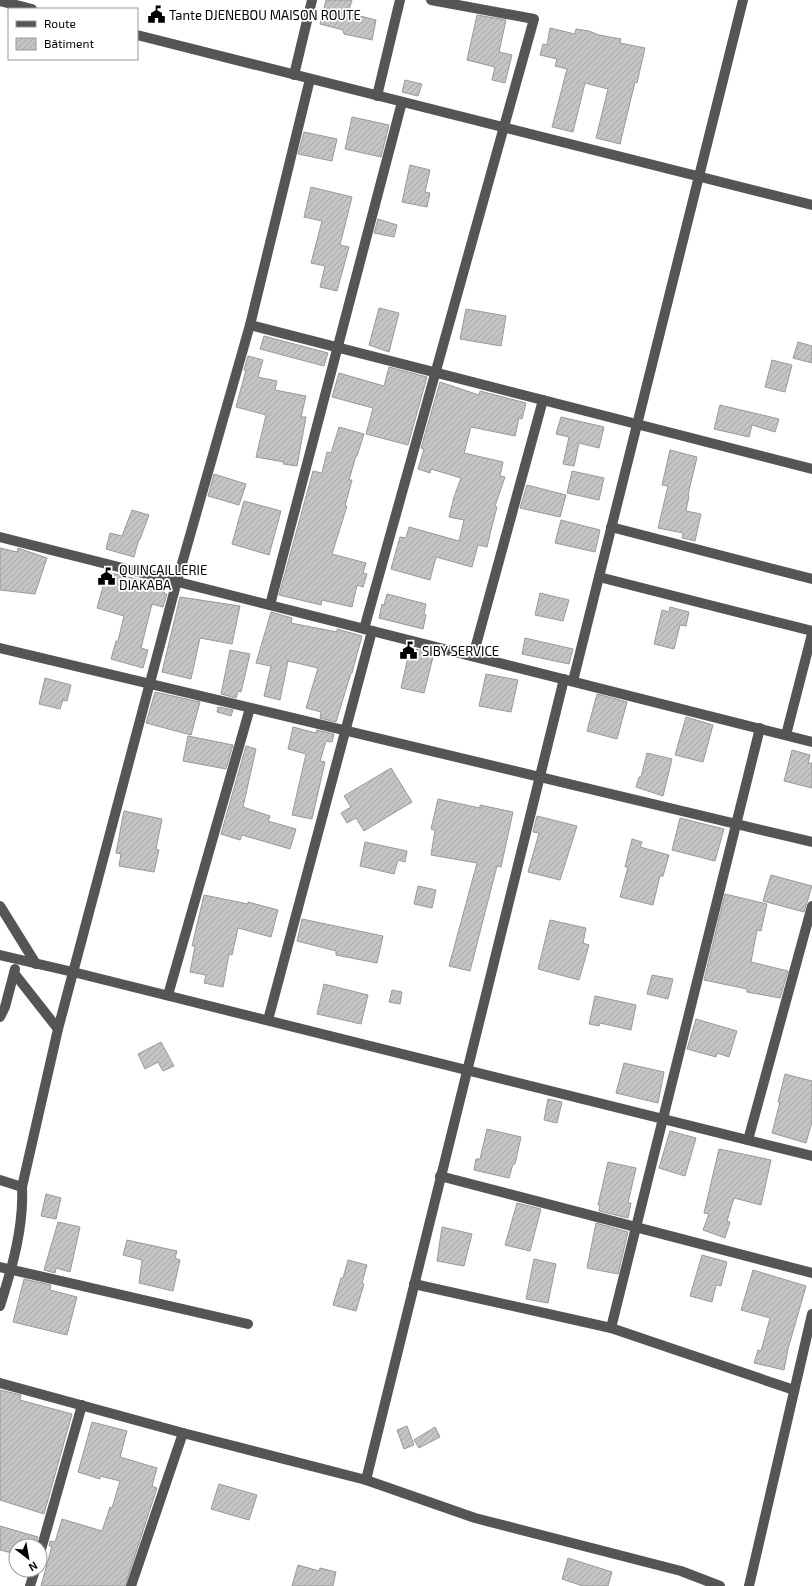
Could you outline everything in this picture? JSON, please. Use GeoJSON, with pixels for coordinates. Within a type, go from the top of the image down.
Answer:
{"type":"FeatureCollection","features":[{"type":"Feature","properties":{"kind":"street"},"geometry":{"type":"LineString","coordinates":[[294,75],[312,0]]}},
{"type":"Feature","properties":{"kind":"street"},"geometry":{"type":"LineString","coordinates":[[378,96],[400,0]]}},
{"type":"Feature","properties":{"kind":"street"},"geometry":{"type":"LineString","coordinates":[[268,1020],[345,730],[368,630],[436,373],[534,19],[431,0]]}},
{"type":"Feature","properties":{"kind":"street"},"geometry":{"type":"LineString","coordinates":[[366,1480],[440,1176],[540,777],[599,577],[743,0]]}},
{"type":"Feature","properties":{"kind":"street"},"geometry":{"type":"LineString","coordinates":[[0,1],[28,8]]}},
{"type":"Feature","properties":{"kind":"street"},"geometry":{"type":"LineString","coordinates":[[138,35],[812,205]]}},
{"type":"Feature","properties":{"kind":"street"},"geometry":{"type":"LineString","coordinates":[[0,1306],[12,1270],[22,1208],[22,1187],[58,1029],[177,581],[250,325],[310,79]]}},
{"type":"Feature","properties":{"kind":"street"},"geometry":{"type":"LineString","coordinates":[[270,605],[402,102]]}},
{"type":"Feature","properties":{"kind":"street"},"geometry":{"type":"LineString","coordinates":[[250,325],[812,469]]}},
{"type":"Feature","properties":{"kind":"street"},"geometry":{"type":"LineString","coordinates":[[474,656],[543,400]]}},
{"type":"Feature","properties":{"kind":"street"},"geometry":{"type":"LineString","coordinates":[[611,527],[812,579]]}},
{"type":"Feature","properties":{"kind":"street"},"geometry":{"type":"LineString","coordinates":[[0,536],[812,742]]}},
{"type":"Feature","properties":{"kind":"street"},"geometry":{"type":"LineString","coordinates":[[599,577],[812,633],[786,735]]}},
{"type":"Feature","properties":{"kind":"street"},"geometry":{"type":"LineString","coordinates":[[0,648],[812,842]]}},
{"type":"Feature","properties":{"kind":"street"},"geometry":{"type":"LineString","coordinates":[[168,995],[250,708]]}},
{"type":"Feature","properties":{"kind":"street"},"geometry":{"type":"LineString","coordinates":[[611,1328],[760,728]]}},
{"type":"Feature","properties":{"kind":"street"},"geometry":{"type":"LineString","coordinates":[[0,906],[36,964]]}},
{"type":"Feature","properties":{"kind":"street"},"geometry":{"type":"LineString","coordinates":[[748,1140],[812,906]]}},
{"type":"Feature","properties":{"kind":"street"},"geometry":{"type":"LineString","coordinates":[[0,955],[168,995],[812,1156]]}},
{"type":"Feature","properties":{"kind":"street"},"geometry":{"type":"LineString","coordinates":[[0,1017],[5,1007],[18,960]]}},
{"type":"Feature","properties":{"kind":"street"},"geometry":{"type":"LineString","coordinates":[[14,973],[58,1029]]}},
{"type":"Feature","properties":{"kind":"street"},"geometry":{"type":"LineString","coordinates":[[440,1176],[812,1273]]}},
{"type":"Feature","properties":{"kind":"street"},"geometry":{"type":"LineString","coordinates":[[0,1180],[22,1187]]}},
{"type":"Feature","properties":{"kind":"street"},"geometry":{"type":"LineString","coordinates":[[0,1267],[248,1324]]}},
{"type":"Feature","properties":{"kind":"street"},"geometry":{"type":"LineString","coordinates":[[414,1284],[611,1328],[794,1390]]}},
{"type":"Feature","properties":{"kind":"street"},"geometry":{"type":"LineString","coordinates":[[749,1586],[812,1314]]}},
{"type":"Feature","properties":{"kind":"street"},"geometry":{"type":"LineString","coordinates":[[0,1383],[183,1433],[366,1480],[475,1518],[681,1571],[720,1586]]}},
{"type":"Feature","properties":{"kind":"street"},"geometry":{"type":"LineString","coordinates":[[44,1538],[82,1405]]}},
{"type":"Feature","properties":{"kind":"street"},"geometry":{"type":"LineString","coordinates":[[131,1586],[183,1433]]}},
{"type":"Feature","properties":{"kind":"building"},"geometry":{"type":"Polygon","coordinates":[[[326,0],[352,0],[348,13],[376,20],[372,40],[344,34],[343,30],[320,24],[326,0]]]}},
{"type":"Feature","properties":{"kind":"building"},"geometry":{"type":"Polygon","coordinates":[[[477,15],[506,20],[499,52],[512,55],[505,83],[492,80],[495,67],[467,60],[477,15]]]}},
{"type":"Feature","properties":{"kind":"building"},"geometry":{"type":"Polygon","coordinates":[[[550,28],[575,34],[576,29],[589,31],[599,35],[621,39],[620,43],[645,48],[620,144],[596,138],[608,89],[585,83],[573,132],[552,127],[567,69],[555,66],[557,59],[540,55],[543,44],[547,45],[550,28]]]}},
{"type":"Feature","properties":{"kind":"building"},"geometry":{"type":"Polygon","coordinates":[[[405,80],[422,84],[418,96],[402,92],[405,80]]]}},
{"type":"Feature","properties":{"kind":"building"},"geometry":{"type":"Polygon","coordinates":[[[352,117],[389,125],[381,157],[345,149],[352,117]]]}},
{"type":"Feature","properties":{"kind":"building"},"geometry":{"type":"Polygon","coordinates":[[[304,132],[337,139],[332,161],[298,154],[304,132]]]}},
{"type":"Feature","properties":{"kind":"building"},"geometry":{"type":"Polygon","coordinates":[[[410,165],[430,170],[425,192],[430,193],[427,207],[402,202],[410,165]]]}},
{"type":"Feature","properties":{"kind":"building"},"geometry":{"type":"Polygon","coordinates":[[[311,187],[352,197],[340,245],[349,247],[337,291],[320,287],[325,266],[311,263],[322,221],[304,217],[311,187]]]}},
{"type":"Feature","properties":{"kind":"building"},"geometry":{"type":"Polygon","coordinates":[[[378,219],[397,225],[394,237],[374,233],[378,219]]]}},
{"type":"Feature","properties":{"kind":"building"},"geometry":{"type":"Polygon","coordinates":[[[379,308],[399,313],[389,352],[369,345],[379,308]]]}},
{"type":"Feature","properties":{"kind":"building"},"geometry":{"type":"Polygon","coordinates":[[[466,309],[506,316],[501,346],[460,339],[466,309]]]}},
{"type":"Feature","properties":{"kind":"building"},"geometry":{"type":"Polygon","coordinates":[[[264,336],[328,353],[324,366],[260,349],[264,336]]]}},
{"type":"Feature","properties":{"kind":"building"},"geometry":{"type":"Polygon","coordinates":[[[798,342],[812,346],[812,363],[793,358],[798,342]]]}},
{"type":"Feature","properties":{"kind":"building"},"geometry":{"type":"Polygon","coordinates":[[[248,356],[263,360],[258,377],[277,381],[275,390],[306,396],[301,417],[306,417],[297,466],[256,457],[266,415],[236,407],[246,370],[244,370],[248,356]]]}},
{"type":"Feature","properties":{"kind":"building"},"geometry":{"type":"Polygon","coordinates":[[[772,360],[792,365],[785,392],[765,387],[772,360]]]}},
{"type":"Feature","properties":{"kind":"building"},"geometry":{"type":"Polygon","coordinates":[[[389,367],[427,377],[408,445],[366,434],[373,408],[332,397],[339,373],[384,386],[389,367]]]}},
{"type":"Feature","properties":{"kind":"building"},"geometry":{"type":"Polygon","coordinates":[[[440,382],[479,395],[480,391],[526,403],[522,419],[519,418],[515,436],[471,427],[464,453],[503,462],[500,476],[505,477],[495,506],[497,507],[487,547],[478,545],[472,567],[436,557],[430,580],[391,569],[400,537],[406,538],[409,527],[459,541],[464,520],[449,517],[461,478],[431,469],[430,473],[418,469],[424,449],[421,448],[440,382]]]}},
{"type":"Feature","properties":{"kind":"building"},"geometry":{"type":"Polygon","coordinates":[[[720,405],[779,419],[775,432],[752,425],[749,437],[714,429],[720,405]]]}},
{"type":"Feature","properties":{"kind":"building"},"geometry":{"type":"Polygon","coordinates":[[[561,417],[604,427],[599,448],[579,443],[574,466],[563,464],[569,437],[556,434],[561,417]]]}},
{"type":"Feature","properties":{"kind":"building"},"geometry":{"type":"Polygon","coordinates":[[[339,427],[364,434],[349,480],[352,480],[345,506],[347,506],[332,554],[366,563],[363,573],[367,574],[363,587],[357,585],[352,607],[322,600],[321,605],[279,595],[313,471],[322,473],[327,452],[331,453],[339,427]]]}},
{"type":"Feature","properties":{"kind":"building"},"geometry":{"type":"Polygon","coordinates":[[[670,450],[697,457],[688,495],[686,511],[701,514],[695,541],[682,538],[683,533],[658,528],[668,486],[662,485],[670,450]]]}},
{"type":"Feature","properties":{"kind":"building"},"geometry":{"type":"Polygon","coordinates":[[[572,471],[604,478],[599,500],[567,493],[572,471]]]}},
{"type":"Feature","properties":{"kind":"building"},"geometry":{"type":"Polygon","coordinates":[[[214,474],[246,484],[239,505],[208,496],[214,474]]]}},
{"type":"Feature","properties":{"kind":"building"},"geometry":{"type":"Polygon","coordinates":[[[527,485],[566,495],[560,517],[520,508],[527,485]]]}},
{"type":"Feature","properties":{"kind":"building"},"geometry":{"type":"Polygon","coordinates":[[[244,501],[281,511],[269,555],[232,544],[244,501]]]}},
{"type":"Feature","properties":{"kind":"building"},"geometry":{"type":"Polygon","coordinates":[[[132,510],[149,515],[139,539],[134,557],[106,549],[110,533],[122,536],[132,510]]]}},
{"type":"Feature","properties":{"kind":"building"},"geometry":{"type":"Polygon","coordinates":[[[561,520],[600,530],[595,552],[555,543],[561,520]]]}},
{"type":"Feature","properties":{"kind":"building"},"geometry":{"type":"Polygon","coordinates":[[[0,548],[17,552],[18,548],[47,558],[35,594],[0,590],[0,548]]]}},
{"type":"Feature","properties":{"kind":"building"},"geometry":{"type":"Polygon","coordinates":[[[107,572],[166,586],[164,594],[167,594],[163,607],[152,604],[141,648],[148,650],[143,668],[111,659],[116,641],[118,641],[124,616],[97,608],[107,572]]]}},
{"type":"Feature","properties":{"kind":"building"},"geometry":{"type":"Polygon","coordinates":[[[540,593],[569,600],[563,621],[535,615],[540,593]]]}},
{"type":"Feature","properties":{"kind":"building"},"geometry":{"type":"Polygon","coordinates":[[[387,594],[426,604],[424,614],[426,615],[423,629],[379,618],[382,604],[384,605],[387,594]]]}},
{"type":"Feature","properties":{"kind":"building"},"geometry":{"type":"Polygon","coordinates":[[[180,597],[240,606],[232,644],[200,638],[191,679],[162,672],[180,597]]]}},
{"type":"Feature","properties":{"kind":"building"},"geometry":{"type":"Polygon","coordinates":[[[670,607],[689,612],[686,626],[680,625],[674,649],[654,644],[662,610],[669,612],[670,607]]]}},
{"type":"Feature","properties":{"kind":"building"},"geometry":{"type":"Polygon","coordinates":[[[271,612],[292,618],[291,623],[337,632],[337,629],[362,636],[336,722],[320,718],[321,712],[306,708],[318,668],[288,661],[280,700],[264,696],[271,666],[256,663],[271,612]]]}},
{"type":"Feature","properties":{"kind":"building"},"geometry":{"type":"Polygon","coordinates":[[[525,638],[573,649],[569,664],[522,654],[525,638]]]}},
{"type":"Feature","properties":{"kind":"building"},"geometry":{"type":"Polygon","coordinates":[[[410,648],[434,653],[424,693],[401,688],[410,648]]]}},
{"type":"Feature","properties":{"kind":"building"},"geometry":{"type":"Polygon","coordinates":[[[230,650],[250,654],[241,692],[238,691],[236,698],[221,694],[230,650]]]}},
{"type":"Feature","properties":{"kind":"building"},"geometry":{"type":"Polygon","coordinates":[[[486,674],[518,680],[511,712],[479,706],[486,674]]]}},
{"type":"Feature","properties":{"kind":"building"},"geometry":{"type":"Polygon","coordinates":[[[45,678],[71,685],[67,701],[63,700],[60,709],[39,704],[45,678]]]}},
{"type":"Feature","properties":{"kind":"building"},"geometry":{"type":"Polygon","coordinates":[[[155,692],[200,702],[191,735],[146,723],[155,692]]]}},
{"type":"Feature","properties":{"kind":"building"},"geometry":{"type":"Polygon","coordinates":[[[597,694],[627,702],[617,739],[587,731],[597,694]]]}},
{"type":"Feature","properties":{"kind":"building"},"geometry":{"type":"Polygon","coordinates":[[[218,707],[233,710],[231,716],[217,712],[218,707]]]}},
{"type":"Feature","properties":{"kind":"building"},"geometry":{"type":"Polygon","coordinates":[[[686,717],[713,725],[703,762],[675,755],[686,717]]]}},
{"type":"Feature","properties":{"kind":"building"},"geometry":{"type":"Polygon","coordinates":[[[293,727],[316,733],[317,730],[334,734],[332,742],[326,741],[320,761],[325,762],[312,819],[292,815],[306,754],[288,749],[293,727]]]}},
{"type":"Feature","properties":{"kind":"building"},"geometry":{"type":"Polygon","coordinates":[[[188,736],[233,745],[226,769],[183,761],[188,736]]]}},
{"type":"Feature","properties":{"kind":"building"},"geometry":{"type":"Polygon","coordinates":[[[246,746],[256,749],[243,807],[270,816],[268,821],[296,829],[290,849],[242,835],[240,840],[221,834],[246,746]]]}},
{"type":"Feature","properties":{"kind":"building"},"geometry":{"type":"Polygon","coordinates":[[[792,750],[810,755],[808,763],[812,763],[812,788],[784,781],[792,750]]]}},
{"type":"Feature","properties":{"kind":"building"},"geometry":{"type":"Polygon","coordinates":[[[647,753],[672,759],[663,796],[636,787],[639,777],[641,777],[647,753]]]}},
{"type":"Feature","properties":{"kind":"building"},"geometry":{"type":"Polygon","coordinates":[[[391,768],[412,802],[364,831],[356,818],[347,823],[341,813],[351,807],[344,796],[391,768]]]}},
{"type":"Feature","properties":{"kind":"building"},"geometry":{"type":"Polygon","coordinates":[[[438,799],[480,808],[480,805],[513,812],[501,867],[497,866],[470,971],[449,966],[477,863],[431,855],[435,830],[431,829],[438,799]]]}},
{"type":"Feature","properties":{"kind":"building"},"geometry":{"type":"Polygon","coordinates":[[[124,811],[162,819],[156,849],[159,850],[154,872],[119,866],[121,854],[116,853],[124,811]]]}},
{"type":"Feature","properties":{"kind":"building"},"geometry":{"type":"Polygon","coordinates":[[[537,816],[577,826],[560,880],[528,872],[539,833],[533,832],[537,816]]]}},
{"type":"Feature","properties":{"kind":"building"},"geometry":{"type":"Polygon","coordinates":[[[680,818],[724,829],[715,861],[672,850],[680,818]]]}},
{"type":"Feature","properties":{"kind":"building"},"geometry":{"type":"Polygon","coordinates":[[[632,839],[642,842],[640,847],[669,855],[663,876],[660,876],[653,905],[620,897],[628,867],[625,867],[632,839]]]}},
{"type":"Feature","properties":{"kind":"building"},"geometry":{"type":"Polygon","coordinates":[[[365,842],[407,851],[405,862],[398,860],[394,874],[360,866],[365,842]]]}},
{"type":"Feature","properties":{"kind":"building"},"geometry":{"type":"Polygon","coordinates":[[[771,875],[812,886],[804,912],[763,901],[771,875]]]}},
{"type":"Feature","properties":{"kind":"building"},"geometry":{"type":"Polygon","coordinates":[[[418,886],[436,890],[432,908],[414,904],[418,886]]]}},
{"type":"Feature","properties":{"kind":"building"},"geometry":{"type":"Polygon","coordinates":[[[725,894],[767,904],[761,931],[757,930],[751,962],[788,971],[780,998],[747,992],[747,989],[704,980],[725,894]]]}},
{"type":"Feature","properties":{"kind":"building"},"geometry":{"type":"Polygon","coordinates":[[[204,895],[248,904],[248,902],[278,910],[271,937],[238,928],[232,955],[229,954],[223,987],[204,983],[206,975],[190,972],[195,946],[192,946],[204,895]]]}},
{"type":"Feature","properties":{"kind":"building"},"geometry":{"type":"Polygon","coordinates":[[[302,919],[383,936],[377,963],[336,955],[336,951],[297,941],[302,919]]]}},
{"type":"Feature","properties":{"kind":"building"},"geometry":{"type":"Polygon","coordinates":[[[550,920],[586,928],[583,943],[589,945],[579,980],[538,969],[550,920]]]}},
{"type":"Feature","properties":{"kind":"building"},"geometry":{"type":"Polygon","coordinates":[[[652,975],[673,979],[668,999],[647,994],[652,975]]]}},
{"type":"Feature","properties":{"kind":"building"},"geometry":{"type":"Polygon","coordinates":[[[324,984],[368,995],[361,1024],[317,1014],[324,984]]]}},
{"type":"Feature","properties":{"kind":"building"},"geometry":{"type":"Polygon","coordinates":[[[392,990],[402,992],[400,1004],[389,1002],[392,990]]]}},
{"type":"Feature","properties":{"kind":"building"},"geometry":{"type":"Polygon","coordinates":[[[595,996],[636,1005],[631,1030],[600,1023],[599,1026],[589,1024],[595,996]]]}},
{"type":"Feature","properties":{"kind":"building"},"geometry":{"type":"Polygon","coordinates":[[[696,1019],[737,1031],[729,1057],[717,1053],[716,1057],[687,1049],[696,1019]]]}},
{"type":"Feature","properties":{"kind":"building"},"geometry":{"type":"Polygon","coordinates":[[[161,1042],[174,1066],[163,1071],[158,1062],[145,1069],[138,1054],[161,1042]]]}},
{"type":"Feature","properties":{"kind":"building"},"geometry":{"type":"Polygon","coordinates":[[[624,1063],[664,1072],[658,1103],[616,1093],[624,1063]]]}},
{"type":"Feature","properties":{"kind":"building"},"geometry":{"type":"Polygon","coordinates":[[[785,1074],[812,1081],[812,1122],[806,1143],[772,1133],[785,1074]]]}},
{"type":"Feature","properties":{"kind":"building"},"geometry":{"type":"Polygon","coordinates":[[[548,1099],[562,1102],[557,1123],[544,1120],[548,1099]]]}},
{"type":"Feature","properties":{"kind":"building"},"geometry":{"type":"Polygon","coordinates":[[[487,1129],[521,1137],[515,1164],[513,1164],[509,1178],[474,1170],[476,1159],[480,1159],[487,1129]]]}},
{"type":"Feature","properties":{"kind":"building"},"geometry":{"type":"Polygon","coordinates":[[[670,1131],[696,1138],[685,1176],[659,1168],[670,1131]]]}},
{"type":"Feature","properties":{"kind":"building"},"geometry":{"type":"Polygon","coordinates":[[[719,1149],[771,1160],[761,1205],[734,1198],[727,1221],[730,1222],[725,1238],[703,1230],[709,1214],[704,1213],[719,1149]]]}},
{"type":"Feature","properties":{"kind":"building"},"geometry":{"type":"Polygon","coordinates":[[[608,1162],[636,1168],[628,1203],[631,1203],[628,1218],[599,1211],[600,1205],[598,1205],[608,1162]]]}},
{"type":"Feature","properties":{"kind":"building"},"geometry":{"type":"Polygon","coordinates":[[[46,1194],[61,1198],[56,1219],[41,1216],[46,1194]]]}},
{"type":"Feature","properties":{"kind":"building"},"geometry":{"type":"Polygon","coordinates":[[[517,1203],[541,1209],[530,1251],[505,1245],[517,1203]]]}},
{"type":"Feature","properties":{"kind":"building"},"geometry":{"type":"Polygon","coordinates":[[[58,1222],[80,1227],[70,1272],[56,1268],[55,1273],[44,1270],[58,1222]]]}},
{"type":"Feature","properties":{"kind":"building"},"geometry":{"type":"Polygon","coordinates":[[[596,1223],[628,1232],[618,1274],[587,1268],[596,1223]]]}},
{"type":"Feature","properties":{"kind":"building"},"geometry":{"type":"Polygon","coordinates":[[[442,1227],[472,1234],[464,1266],[437,1261],[442,1227]]]}},
{"type":"Feature","properties":{"kind":"building"},"geometry":{"type":"Polygon","coordinates":[[[127,1240],[177,1251],[175,1258],[180,1260],[173,1291],[139,1283],[142,1260],[123,1255],[127,1240]]]}},
{"type":"Feature","properties":{"kind":"building"},"geometry":{"type":"Polygon","coordinates":[[[702,1255],[727,1262],[721,1286],[716,1285],[712,1302],[690,1296],[702,1255]]]}},
{"type":"Feature","properties":{"kind":"building"},"geometry":{"type":"Polygon","coordinates":[[[534,1259],[556,1264],[548,1303],[526,1299],[534,1259]]]}},
{"type":"Feature","properties":{"kind":"building"},"geometry":{"type":"Polygon","coordinates":[[[348,1260],[367,1265],[362,1283],[364,1284],[356,1311],[333,1305],[348,1260]]]}},
{"type":"Feature","properties":{"kind":"building"},"geometry":{"type":"Polygon","coordinates":[[[753,1270],[806,1286],[788,1349],[784,1370],[754,1363],[758,1350],[761,1351],[770,1318],[741,1310],[753,1270]]]}},
{"type":"Feature","properties":{"kind":"building"},"geometry":{"type":"Polygon","coordinates":[[[24,1279],[51,1285],[50,1290],[77,1297],[67,1335],[13,1322],[24,1279]]]}},
{"type":"Feature","properties":{"kind":"building"},"geometry":{"type":"Polygon","coordinates":[[[0,1390],[21,1395],[20,1400],[72,1414],[44,1514],[0,1500],[0,1390]]]}},
{"type":"Feature","properties":{"kind":"building"},"geometry":{"type":"Polygon","coordinates":[[[92,1422],[127,1431],[120,1457],[157,1468],[152,1486],[157,1488],[125,1586],[41,1586],[43,1578],[48,1578],[48,1561],[52,1546],[49,1546],[50,1541],[55,1542],[62,1519],[102,1531],[110,1507],[112,1508],[120,1481],[100,1476],[100,1479],[78,1472],[92,1422]]]}},
{"type":"Feature","properties":{"kind":"building"},"geometry":{"type":"Polygon","coordinates":[[[407,1426],[414,1445],[404,1449],[397,1430],[407,1426]]]}},
{"type":"Feature","properties":{"kind":"building"},"geometry":{"type":"Polygon","coordinates":[[[435,1427],[440,1437],[419,1448],[414,1440],[435,1427]]]}},
{"type":"Feature","properties":{"kind":"building"},"geometry":{"type":"Polygon","coordinates":[[[219,1484],[257,1495],[249,1520],[211,1509],[219,1484]]]}},
{"type":"Feature","properties":{"kind":"building"},"geometry":{"type":"Polygon","coordinates":[[[0,1526],[38,1537],[8,1538],[8,1552],[0,1550],[0,1526]]]}},
{"type":"Feature","properties":{"kind":"building"},"geometry":{"type":"Polygon","coordinates":[[[568,1558],[612,1572],[608,1586],[583,1586],[562,1579],[568,1558]]]}},
{"type":"Feature","properties":{"kind":"building"},"geometry":{"type":"Polygon","coordinates":[[[298,1565],[319,1571],[320,1568],[336,1572],[333,1586],[292,1586],[298,1565]]]}},
{"type":"Feature","properties":{"kind":"place","name":"Tante DJENEBOU MAISON ROUTE"},"geometry":{"type":"Point","coordinates":[156,15]}},
{"type":"Feature","properties":{"kind":"place","name":"QUINCAILLERIE DIAKABA"},"geometry":{"type":"Point","coordinates":[106,577]}},
{"type":"Feature","properties":{"kind":"place","name":"SIBY SERVICE"},"geometry":{"type":"Point","coordinates":[409,651]}}]}
